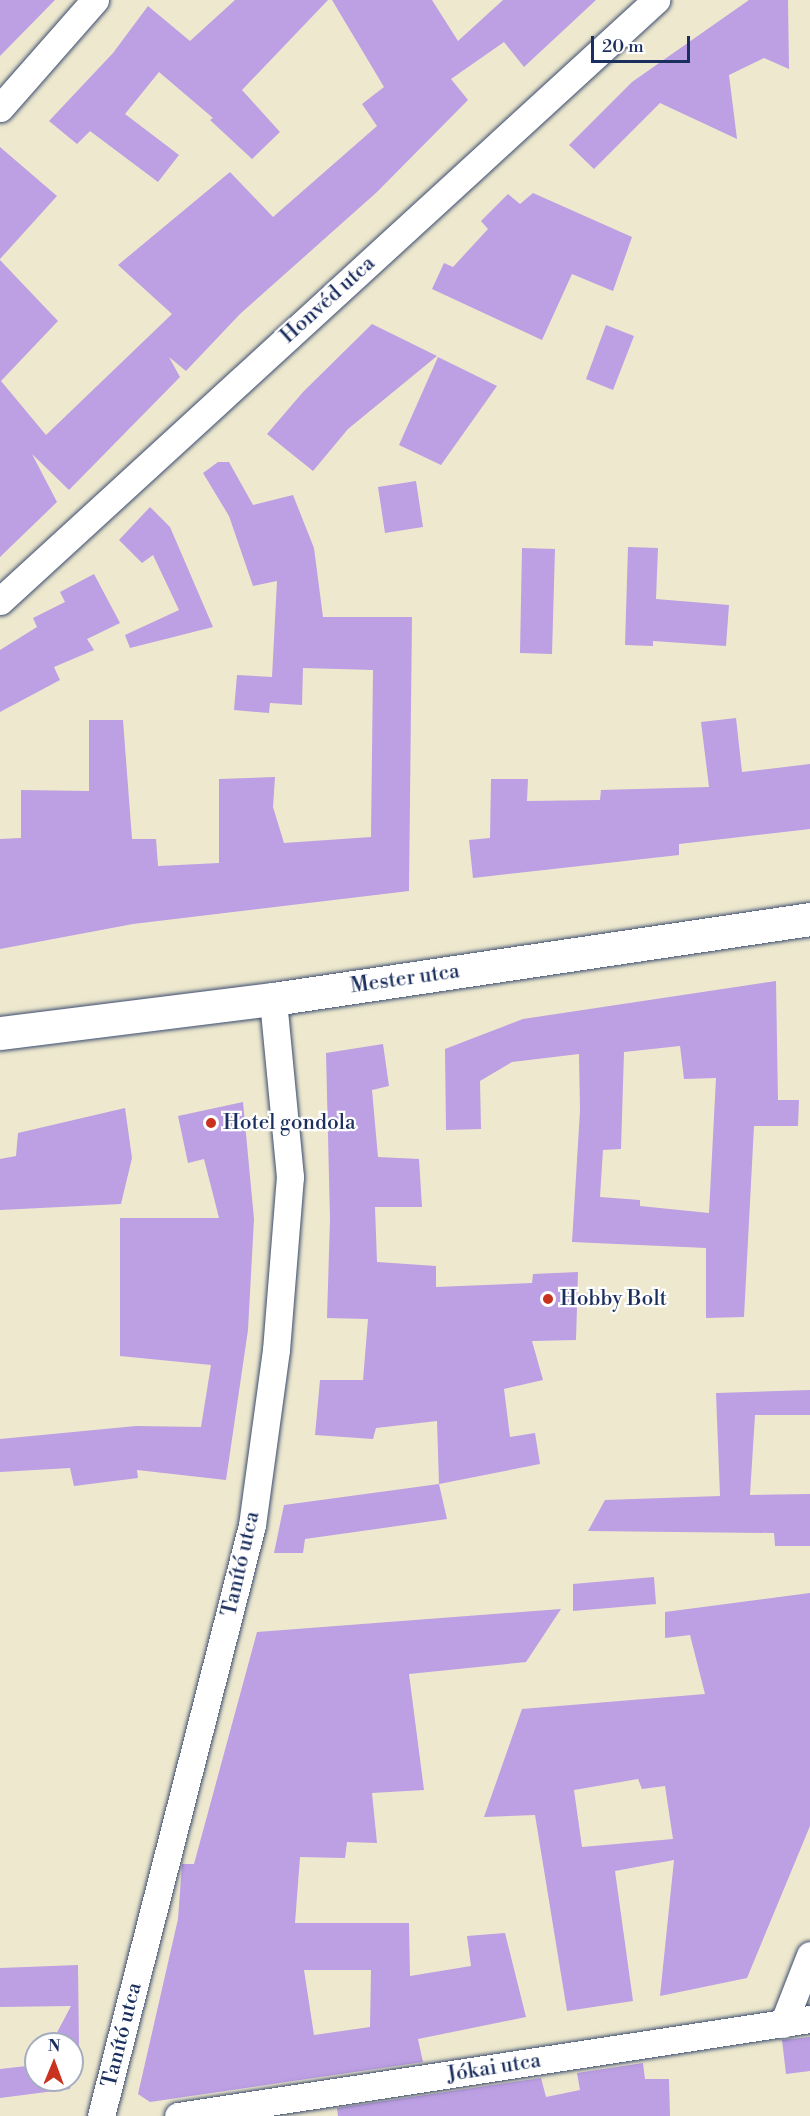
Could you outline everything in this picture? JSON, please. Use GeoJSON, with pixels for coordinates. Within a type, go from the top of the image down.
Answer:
{"type":"FeatureCollection","features":[{"type":"Feature","properties":{"kind":"street"},"geometry":{"type":"LineString","coordinates":[[0,108],[95,0]]}},
{"type":"Feature","properties":{"kind":"street","name":"Honvéd utca"},"geometry":{"type":"LineString","coordinates":[[0,601],[656,0]]}},
{"type":"Feature","properties":{"kind":"street","name":"Mester utca"},"geometry":{"type":"LineString","coordinates":[[0,1033],[273,999],[810,919]]}},
{"type":"Feature","properties":{"kind":"street","name":"Tanító utca"},"geometry":{"type":"LineString","coordinates":[[101,2116],[252,1525],[276,1350],[290,1177],[273,999]]}},
{"type":"Feature","properties":{"kind":"street"},"geometry":{"type":"LineString","coordinates":[[783,2024],[810,1955]]}},
{"type":"Feature","properties":{"kind":"street","name":"Jókai utca"},"geometry":{"type":"LineString","coordinates":[[178,2116],[243,2111],[810,2019]]}},
{"type":"Feature","properties":{"kind":"building"},"geometry":{"type":"Polygon","coordinates":[[[0,0],[55,0],[0,56],[0,0]]]}},
{"type":"Feature","properties":{"kind":"building"},"geometry":{"type":"Polygon","coordinates":[[[235,0],[328,0],[242,90],[280,132],[252,159],[210,120],[213,118],[159,72],[125,114],[179,155],[158,182],[90,131],[77,144],[49,121],[113,53],[148,6],[190,41],[235,0]]]}},
{"type":"Feature","properties":{"kind":"building"},"geometry":{"type":"Polygon","coordinates":[[[332,0],[432,0],[458,41],[503,0],[596,0],[524,67],[504,42],[451,79],[468,100],[377,192],[240,314],[186,371],[169,357],[180,377],[69,490],[32,454],[57,502],[0,557],[0,260],[58,321],[1,381],[46,435],[172,314],[118,265],[230,172],[273,217],[377,126],[362,104],[384,87],[332,0]]]}},
{"type":"Feature","properties":{"kind":"building"},"geometry":{"type":"Polygon","coordinates":[[[749,0],[788,0],[789,69],[764,58],[729,75],[737,139],[660,103],[594,169],[569,145],[632,82],[749,0]]]}},
{"type":"Feature","properties":{"kind":"building"},"geometry":{"type":"Polygon","coordinates":[[[0,147],[57,196],[0,259],[0,147]]]}},
{"type":"Feature","properties":{"kind":"building"},"geometry":{"type":"Polygon","coordinates":[[[533,193],[632,237],[613,291],[572,274],[542,340],[432,289],[444,263],[453,267],[488,229],[481,221],[508,194],[520,204],[533,193]]]}},
{"type":"Feature","properties":{"kind":"building"},"geometry":{"type":"Polygon","coordinates":[[[372,324],[437,356],[348,429],[313,471],[267,434],[303,392],[372,324]]]}},
{"type":"Feature","properties":{"kind":"building"},"geometry":{"type":"Polygon","coordinates":[[[606,325],[634,336],[613,390],[586,379],[606,325]]]}},
{"type":"Feature","properties":{"kind":"building"},"geometry":{"type":"Polygon","coordinates":[[[438,357],[497,386],[441,465],[399,445],[438,357]]]}},
{"type":"Feature","properties":{"kind":"building"},"geometry":{"type":"Polygon","coordinates":[[[218,462],[229,462],[253,505],[293,495],[314,548],[323,617],[412,617],[409,891],[133,924],[0,949],[0,839],[21,838],[21,790],[89,791],[89,720],[123,720],[132,839],[156,839],[158,866],[219,863],[219,779],[275,777],[273,807],[284,843],[371,837],[373,670],[303,668],[302,705],[270,703],[269,713],[234,710],[237,675],[272,677],[277,581],[253,586],[229,516],[203,473],[218,462]]]}},
{"type":"Feature","properties":{"kind":"building"},"geometry":{"type":"Polygon","coordinates":[[[416,481],[423,527],[385,533],[378,487],[416,481]]]}},
{"type":"Feature","properties":{"kind":"building"},"geometry":{"type":"Polygon","coordinates":[[[150,507],[170,527],[213,627],[130,648],[125,635],[179,610],[153,555],[142,563],[119,540],[150,507]]]}},
{"type":"Feature","properties":{"kind":"building"},"geometry":{"type":"Polygon","coordinates":[[[628,547],[658,548],[656,599],[729,605],[726,646],[653,641],[653,646],[625,645],[628,547]]]}},
{"type":"Feature","properties":{"kind":"building"},"geometry":{"type":"Polygon","coordinates":[[[522,548],[555,549],[552,654],[520,653],[522,548]]]}},
{"type":"Feature","properties":{"kind":"building"},"geometry":{"type":"Polygon","coordinates":[[[94,574],[120,623],[87,639],[94,650],[54,667],[60,680],[0,712],[0,650],[37,627],[33,618],[65,602],[60,592],[94,574]]]}},
{"type":"Feature","properties":{"kind":"building"},"geometry":{"type":"Polygon","coordinates":[[[736,718],[742,772],[810,764],[810,829],[679,844],[679,855],[473,878],[469,840],[490,838],[491,779],[528,779],[527,801],[600,800],[601,790],[709,787],[701,722],[736,718]]]}},
{"type":"Feature","properties":{"kind":"building"},"geometry":{"type":"Polygon","coordinates":[[[776,981],[778,1100],[799,1100],[798,1126],[754,1126],[744,1317],[706,1318],[706,1248],[572,1242],[580,1111],[579,1054],[512,1062],[480,1081],[481,1129],[446,1130],[445,1049],[523,1019],[776,981]],[[680,1046],[624,1052],[621,1149],[603,1150],[600,1197],[640,1200],[640,1206],[709,1213],[716,1078],[684,1079],[680,1046]]]}},
{"type":"Feature","properties":{"kind":"building"},"geometry":{"type":"Polygon","coordinates":[[[383,1044],[389,1086],[372,1090],[378,1157],[419,1159],[422,1207],[375,1207],[377,1262],[436,1266],[436,1287],[532,1283],[533,1274],[578,1272],[576,1340],[532,1341],[543,1380],[504,1389],[510,1437],[535,1433],[540,1464],[439,1484],[437,1421],[376,1428],[373,1439],[315,1435],[320,1380],[363,1380],[368,1319],[327,1318],[330,1219],[326,1053],[383,1044]]]}},
{"type":"Feature","properties":{"kind":"building"},"geometry":{"type":"Polygon","coordinates":[[[243,1102],[254,1219],[248,1330],[226,1480],[137,1470],[138,1478],[74,1486],[70,1468],[0,1472],[0,1439],[136,1426],[201,1427],[211,1365],[120,1356],[120,1218],[219,1218],[204,1159],[188,1163],[178,1116],[243,1102]]]}},
{"type":"Feature","properties":{"kind":"building"},"geometry":{"type":"Polygon","coordinates":[[[125,1108],[132,1158],[121,1204],[0,1210],[0,1159],[16,1156],[18,1133],[125,1108]]]}},
{"type":"Feature","properties":{"kind":"building"},"geometry":{"type":"Polygon","coordinates":[[[810,1390],[810,1415],[755,1415],[750,1495],[810,1494],[810,1546],[775,1546],[774,1533],[588,1531],[605,1500],[720,1496],[716,1393],[810,1390]]]}},
{"type":"Feature","properties":{"kind":"building"},"geometry":{"type":"Polygon","coordinates":[[[439,1484],[447,1519],[305,1539],[303,1553],[274,1553],[284,1505],[439,1484]]]}},
{"type":"Feature","properties":{"kind":"building"},"geometry":{"type":"Polygon","coordinates":[[[654,1577],[656,1604],[573,1611],[573,1584],[654,1577]]]}},
{"type":"Feature","properties":{"kind":"building"},"geometry":{"type":"Polygon","coordinates":[[[810,1593],[810,1826],[747,1978],[660,1996],[674,1860],[615,1871],[633,2001],[567,2011],[535,1815],[484,1817],[522,1709],[705,1694],[690,1635],[665,1638],[665,1612],[810,1593]],[[638,1779],[574,1790],[582,1847],[673,1839],[665,1786],[642,1789],[638,1779]]]}},
{"type":"Feature","properties":{"kind":"building"},"geometry":{"type":"Polygon","coordinates":[[[561,1609],[526,1662],[409,1674],[424,1790],[372,1793],[377,1843],[347,1842],[345,1858],[300,1857],[295,1923],[409,1923],[410,1976],[471,1966],[467,1936],[505,1933],[526,2017],[418,2039],[423,2062],[150,2102],[138,2094],[178,1919],[182,1864],[194,1864],[257,1632],[561,1609]],[[304,1970],[314,2035],[370,2027],[371,1970],[304,1970]]]}},
{"type":"Feature","properties":{"kind":"building"},"geometry":{"type":"Polygon","coordinates":[[[78,1965],[79,2032],[57,2032],[71,2006],[0,2007],[0,1968],[78,1965]]]}},
{"type":"Feature","properties":{"kind":"building"},"geometry":{"type":"Polygon","coordinates":[[[810,2037],[810,2071],[786,2074],[782,2040],[810,2037]]]}},
{"type":"Feature","properties":{"kind":"building"},"geometry":{"type":"Polygon","coordinates":[[[643,2063],[645,2079],[669,2079],[670,2116],[338,2116],[337,2108],[541,2078],[546,2097],[580,2090],[577,2073],[643,2063]]]}},
{"type":"Feature","properties":{"kind":"building"},"geometry":{"type":"Polygon","coordinates":[[[24,2066],[24,2092],[47,2092],[0,2098],[0,2069],[24,2066]]]}},
{"type":"Feature","properties":{"kind":"place","name":"Hotel gondola"},"geometry":{"type":"Point","coordinates":[211,1123]}},
{"type":"Feature","properties":{"kind":"place","name":"Hobby Bolt"},"geometry":{"type":"Point","coordinates":[548,1299]}}]}
